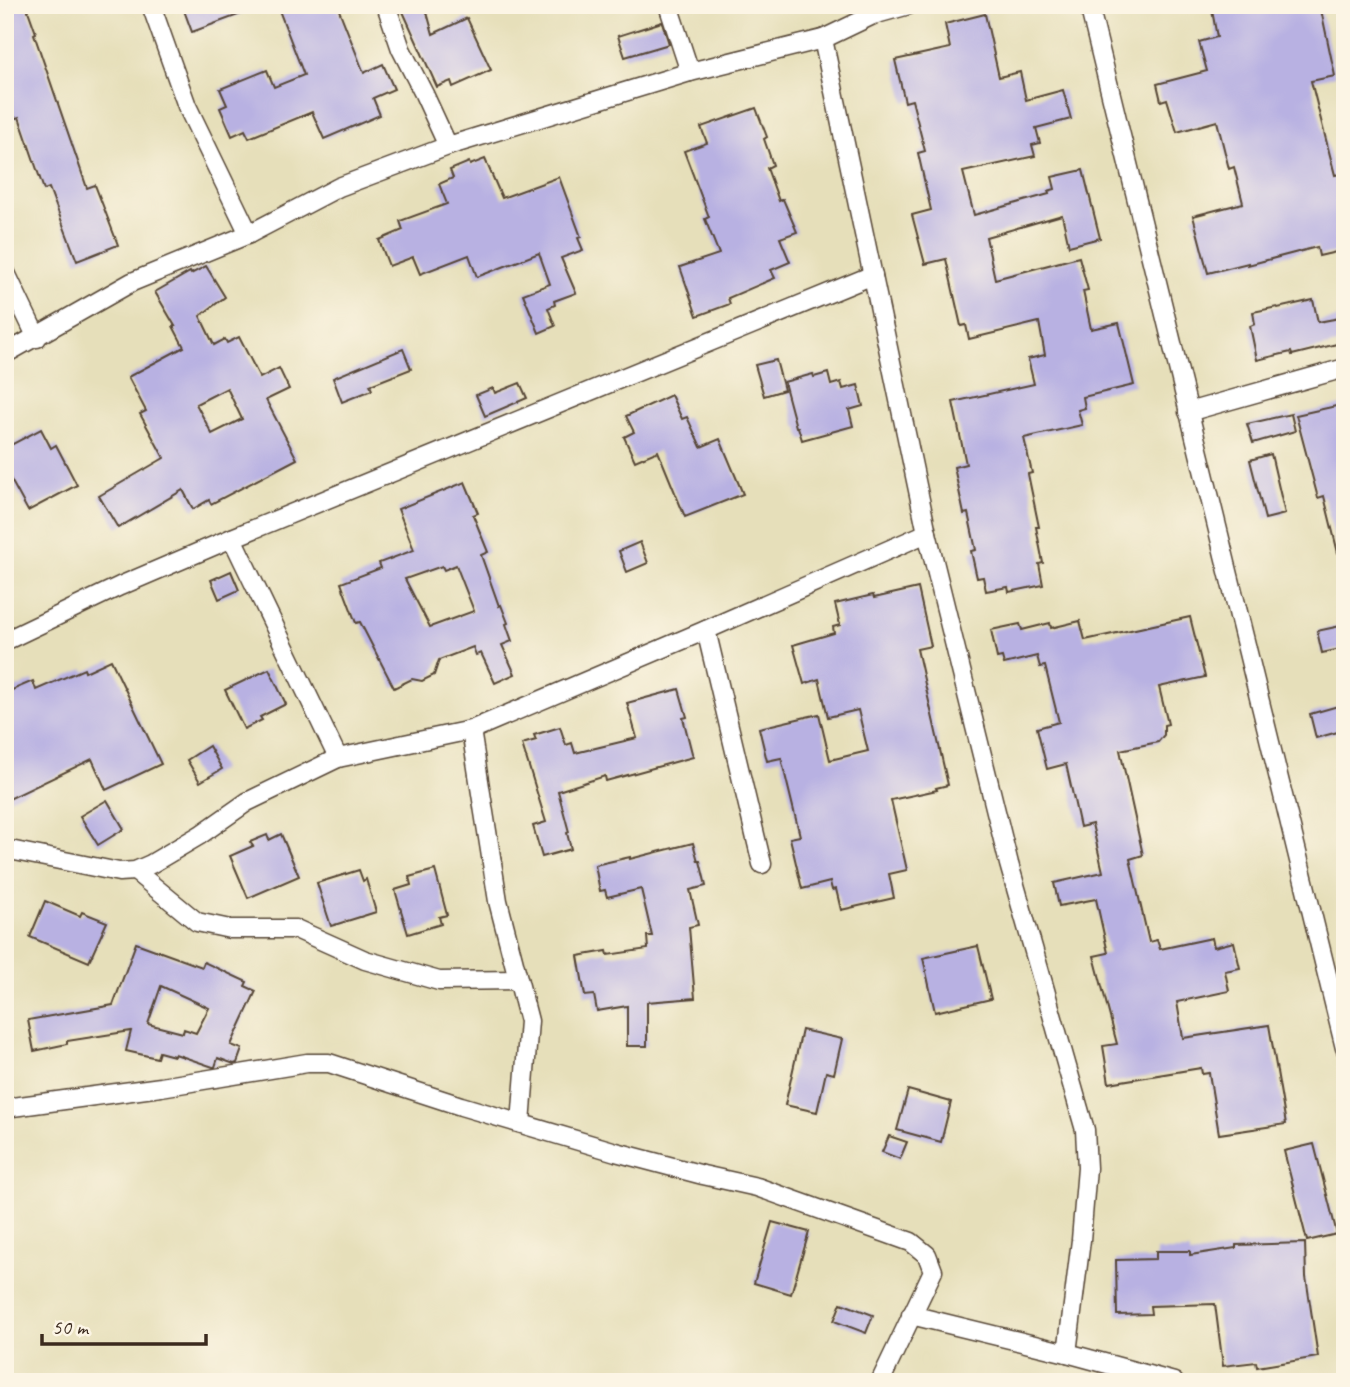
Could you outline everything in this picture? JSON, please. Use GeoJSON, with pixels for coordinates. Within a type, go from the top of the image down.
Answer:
{"type":"FeatureCollection","features":[{"type":"Feature","properties":{"kind":"street"},"geometry":{"type":"LineString","coordinates":[[151,5],[187,106],[249,234]]}},
{"type":"Feature","properties":{"kind":"street"},"geometry":{"type":"LineString","coordinates":[[386,5],[401,50],[448,146]]}},
{"type":"Feature","properties":{"kind":"street"},"geometry":{"type":"LineString","coordinates":[[668,5],[690,72]]}},
{"type":"Feature","properties":{"kind":"street"},"geometry":{"type":"LineString","coordinates":[[5,354],[132,282],[249,234],[339,187],[448,146],[690,72],[823,39],[873,15],[909,5]]}},
{"type":"Feature","properties":{"kind":"street"},"geometry":{"type":"LineString","coordinates":[[1089,5],[1345,1048]]}},
{"type":"Feature","properties":{"kind":"street"},"geometry":{"type":"LineString","coordinates":[[823,39],[927,533],[1009,864],[1085,1130],[1087,1168],[1067,1353]]}},
{"type":"Feature","properties":{"kind":"street"},"geometry":{"type":"LineString","coordinates":[[5,271],[37,338]]}},
{"type":"Feature","properties":{"kind":"street"},"geometry":{"type":"LineString","coordinates":[[5,641],[120,586],[232,538],[873,275]]}},
{"type":"Feature","properties":{"kind":"street"},"geometry":{"type":"LineString","coordinates":[[1188,412],[1345,368]]}},
{"type":"Feature","properties":{"kind":"street"},"geometry":{"type":"LineString","coordinates":[[5,849],[119,872],[135,871],[200,835],[247,802],[338,758],[471,730],[927,533]]}},
{"type":"Feature","properties":{"kind":"street"},"geometry":{"type":"LineString","coordinates":[[232,538],[338,758]]}},
{"type":"Feature","properties":{"kind":"street"},"geometry":{"type":"LineString","coordinates":[[706,630],[762,864]]}},
{"type":"Feature","properties":{"kind":"street"},"geometry":{"type":"LineString","coordinates":[[471,730],[498,901],[528,1021],[521,1123]]}},
{"type":"Feature","properties":{"kind":"street"},"geometry":{"type":"LineString","coordinates":[[135,871],[197,922],[230,929],[296,929],[365,960],[439,981],[518,980]]}},
{"type":"Feature","properties":{"kind":"street"},"geometry":{"type":"LineString","coordinates":[[5,1108],[161,1087],[307,1063],[330,1063],[461,1106],[616,1152],[757,1187],[911,1242],[927,1255],[933,1271],[880,1382]]}},
{"type":"Feature","properties":{"kind":"street"},"geometry":{"type":"LineString","coordinates":[[911,1315],[1174,1382]]}},
{"type":"Feature","properties":{"kind":"building"},"geometry":{"type":"Polygon","coordinates":[[[5,5],[26,5],[87,188],[95,185],[118,245],[77,261],[49,188],[44,190],[19,117],[10,120],[5,107],[5,5]]]}},
{"type":"Feature","properties":{"kind":"building"},"geometry":{"type":"Polygon","coordinates":[[[182,5],[259,5],[260,7],[192,32],[182,5]]]}},
{"type":"Feature","properties":{"kind":"building"},"geometry":{"type":"Polygon","coordinates":[[[277,5],[337,5],[364,73],[383,64],[394,89],[373,98],[380,115],[324,139],[312,112],[249,138],[245,130],[232,136],[220,108],[227,105],[220,89],[267,70],[274,87],[304,75],[277,5]]]}},
{"type":"Feature","properties":{"kind":"building"},"geometry":{"type":"Polygon","coordinates":[[[400,5],[425,5],[433,34],[467,18],[491,70],[453,87],[451,81],[437,87],[400,5]]]}},
{"type":"Feature","properties":{"kind":"building"},"geometry":{"type":"Polygon","coordinates":[[[1211,5],[1320,5],[1335,76],[1311,81],[1335,175],[1345,173],[1345,250],[1319,256],[1317,247],[1208,273],[1193,216],[1243,203],[1234,167],[1229,169],[1217,121],[1177,132],[1167,99],[1161,101],[1157,84],[1207,71],[1199,42],[1217,37],[1211,5]]]}},
{"type":"Feature","properties":{"kind":"building"},"geometry":{"type":"Polygon","coordinates":[[[985,14],[999,77],[1020,72],[1026,100],[1063,90],[1071,119],[1036,128],[1040,143],[1032,145],[1035,156],[963,172],[974,215],[1049,194],[1048,191],[1055,189],[1052,177],[1083,170],[1100,238],[1069,246],[1062,215],[986,237],[995,279],[1079,257],[1088,290],[1083,291],[1091,329],[1119,323],[1134,385],[1083,397],[1085,408],[1078,410],[1082,425],[1024,438],[1039,527],[1036,527],[1043,563],[1039,564],[1043,585],[1009,592],[1008,587],[986,591],[983,577],[977,578],[971,551],[976,550],[968,513],[964,514],[954,467],[966,464],[953,402],[1034,384],[1028,359],[1045,355],[1039,322],[969,339],[966,325],[961,326],[946,259],[925,264],[912,215],[931,210],[918,153],[925,151],[912,100],[905,102],[895,60],[950,48],[945,24],[985,14]]]}},
{"type":"Feature","properties":{"kind":"building"},"geometry":{"type":"Polygon","coordinates":[[[662,22],[669,44],[625,57],[618,36],[662,22]]]}},
{"type":"Feature","properties":{"kind":"building"},"geometry":{"type":"Polygon","coordinates":[[[756,108],[767,137],[764,139],[773,165],[767,168],[779,201],[783,199],[797,232],[780,238],[790,262],[771,270],[775,278],[728,298],[730,304],[697,316],[680,267],[719,254],[705,219],[709,217],[684,151],[707,143],[701,127],[756,108]]]}},
{"type":"Feature","properties":{"kind":"building"},"geometry":{"type":"Polygon","coordinates":[[[485,159],[502,198],[559,177],[581,237],[578,238],[583,250],[561,258],[576,293],[554,301],[555,305],[548,308],[555,326],[539,333],[523,294],[550,284],[539,253],[477,277],[469,255],[420,274],[413,257],[389,266],[379,240],[403,230],[400,221],[447,204],[439,184],[453,178],[450,170],[485,159]]]}},
{"type":"Feature","properties":{"kind":"building"},"geometry":{"type":"Polygon","coordinates":[[[206,266],[225,297],[200,316],[214,345],[225,339],[227,343],[239,337],[260,378],[279,368],[289,389],[266,400],[297,459],[211,504],[209,500],[193,509],[183,490],[118,528],[99,496],[164,458],[140,414],[146,411],[128,377],[184,347],[155,292],[190,272],[191,274],[206,266]],[[227,388],[196,404],[212,434],[242,419],[227,388]]]}},
{"type":"Feature","properties":{"kind":"building"},"geometry":{"type":"Polygon","coordinates":[[[1313,300],[1318,322],[1345,317],[1345,342],[1292,355],[1291,352],[1257,360],[1250,326],[1255,324],[1253,312],[1313,300]]]}},
{"type":"Feature","properties":{"kind":"building"},"geometry":{"type":"Polygon","coordinates":[[[403,349],[411,369],[370,385],[372,390],[342,402],[333,378],[403,349]]]}},
{"type":"Feature","properties":{"kind":"building"},"geometry":{"type":"Polygon","coordinates":[[[776,360],[784,390],[764,396],[755,365],[776,360]]]}},
{"type":"Feature","properties":{"kind":"building"},"geometry":{"type":"Polygon","coordinates":[[[828,373],[831,385],[841,382],[843,389],[858,385],[863,406],[849,410],[853,426],[802,440],[784,382],[828,373]]]}},
{"type":"Feature","properties":{"kind":"building"},"geometry":{"type":"Polygon","coordinates":[[[520,383],[527,398],[485,416],[476,395],[493,388],[495,393],[520,383]]]}},
{"type":"Feature","properties":{"kind":"building"},"geometry":{"type":"Polygon","coordinates":[[[671,395],[682,419],[687,417],[701,447],[720,439],[743,494],[685,517],[658,451],[635,461],[624,437],[634,432],[626,416],[671,395]]]}},
{"type":"Feature","properties":{"kind":"building"},"geometry":{"type":"Polygon","coordinates":[[[1345,404],[1345,552],[1338,553],[1324,496],[1318,498],[1296,415],[1345,404]]]}},
{"type":"Feature","properties":{"kind":"building"},"geometry":{"type":"Polygon","coordinates":[[[1291,414],[1295,431],[1253,443],[1247,424],[1291,414]]]}},
{"type":"Feature","properties":{"kind":"building"},"geometry":{"type":"Polygon","coordinates":[[[41,429],[51,448],[56,445],[77,485],[28,511],[5,469],[5,448],[41,429]]]}},
{"type":"Feature","properties":{"kind":"building"},"geometry":{"type":"Polygon","coordinates":[[[1271,454],[1285,514],[1265,519],[1250,460],[1271,454]]]}},
{"type":"Feature","properties":{"kind":"building"},"geometry":{"type":"Polygon","coordinates":[[[465,482],[478,513],[473,515],[488,552],[481,555],[508,623],[506,624],[512,641],[502,645],[515,674],[495,683],[481,653],[476,655],[473,647],[439,660],[434,675],[422,681],[412,679],[394,688],[360,622],[356,623],[341,583],[381,568],[379,563],[414,550],[398,509],[465,482]],[[456,565],[444,570],[442,566],[405,579],[430,627],[474,611],[456,565]]]}},
{"type":"Feature","properties":{"kind":"building"},"geometry":{"type":"Polygon","coordinates":[[[640,542],[648,563],[627,572],[619,551],[640,542]]]}},
{"type":"Feature","properties":{"kind":"building"},"geometry":{"type":"Polygon","coordinates":[[[231,571],[239,590],[219,599],[211,580],[231,571]]]}},
{"type":"Feature","properties":{"kind":"building"},"geometry":{"type":"Polygon","coordinates":[[[918,588],[931,646],[917,649],[948,785],[891,800],[907,870],[889,874],[894,898],[841,910],[836,889],[832,890],[830,882],[802,889],[790,838],[800,836],[781,758],[767,761],[759,728],[819,714],[830,760],[868,751],[858,710],[828,717],[819,679],[804,684],[793,645],[834,633],[833,627],[840,625],[835,604],[918,588]]]}},
{"type":"Feature","properties":{"kind":"building"},"geometry":{"type":"Polygon","coordinates":[[[1190,617],[1205,677],[1159,687],[1168,724],[1164,725],[1164,735],[1158,742],[1120,750],[1143,855],[1130,859],[1149,942],[1157,940],[1160,949],[1212,938],[1214,947],[1234,942],[1240,968],[1225,971],[1229,991],[1177,1002],[1183,1038],[1269,1025],[1286,1124],[1219,1134],[1209,1073],[1202,1074],[1201,1068],[1109,1083],[1103,1046],[1117,1044],[1094,956],[1108,953],[1096,899],[1059,906],[1054,883],[1103,872],[1092,824],[1080,827],[1066,764],[1047,769],[1037,728],[1059,722],[1045,666],[1040,667],[1037,656],[1004,664],[1002,657],[997,658],[991,630],[1020,624],[1022,630],[1050,623],[1051,628],[1080,621],[1085,640],[1190,617]]]}},
{"type":"Feature","properties":{"kind":"building"},"geometry":{"type":"Polygon","coordinates":[[[1345,625],[1345,648],[1322,653],[1317,631],[1345,625]]]}},
{"type":"Feature","properties":{"kind":"building"},"geometry":{"type":"Polygon","coordinates":[[[111,660],[161,764],[106,790],[92,759],[5,801],[5,693],[33,681],[36,690],[111,660]]]}},
{"type":"Feature","properties":{"kind":"building"},"geometry":{"type":"Polygon","coordinates":[[[269,669],[286,704],[260,717],[262,720],[244,729],[225,690],[269,669]]]}},
{"type":"Feature","properties":{"kind":"building"},"geometry":{"type":"Polygon","coordinates":[[[679,689],[687,717],[683,718],[693,757],[606,781],[605,776],[558,791],[571,849],[542,857],[533,826],[546,822],[522,744],[536,740],[534,735],[560,727],[566,745],[572,743],[575,753],[637,738],[627,703],[679,689]]]}},
{"type":"Feature","properties":{"kind":"building"},"geometry":{"type":"Polygon","coordinates":[[[1345,704],[1345,730],[1316,738],[1310,714],[1345,704]]]}},
{"type":"Feature","properties":{"kind":"building"},"geometry":{"type":"Polygon","coordinates":[[[209,746],[222,769],[200,782],[187,760],[209,746]]]}},
{"type":"Feature","properties":{"kind":"building"},"geometry":{"type":"Polygon","coordinates":[[[107,800],[124,829],[98,845],[80,816],[107,800]]]}},
{"type":"Feature","properties":{"kind":"building"},"geometry":{"type":"Polygon","coordinates":[[[281,834],[299,876],[248,898],[230,856],[253,846],[250,842],[267,835],[269,840],[281,834]]]}},
{"type":"Feature","properties":{"kind":"building"},"geometry":{"type":"Polygon","coordinates":[[[693,843],[706,886],[690,890],[698,925],[689,927],[695,998],[647,1002],[647,1046],[627,1046],[627,1006],[597,1011],[594,995],[585,996],[578,956],[648,949],[647,936],[652,936],[641,889],[607,897],[605,890],[600,891],[595,865],[693,843]]]}},
{"type":"Feature","properties":{"kind":"building"},"geometry":{"type":"Polygon","coordinates":[[[359,870],[363,881],[366,879],[376,912],[331,926],[317,883],[359,870]]]}},
{"type":"Feature","properties":{"kind":"building"},"geometry":{"type":"Polygon","coordinates":[[[435,870],[447,915],[439,917],[441,924],[408,934],[395,890],[411,885],[409,877],[435,870]]]}},
{"type":"Feature","properties":{"kind":"building"},"geometry":{"type":"Polygon","coordinates":[[[45,901],[80,916],[82,912],[107,922],[89,962],[30,937],[45,901]]]}},
{"type":"Feature","properties":{"kind":"building"},"geometry":{"type":"Polygon","coordinates":[[[136,943],[202,967],[204,962],[247,982],[245,986],[256,991],[231,1045],[242,1049],[237,1063],[234,1064],[218,1058],[213,1067],[175,1054],[174,1056],[159,1052],[157,1058],[126,1051],[131,1031],[67,1041],[67,1044],[34,1051],[28,1020],[113,1005],[136,943]],[[161,986],[148,1024],[183,1033],[184,1029],[196,1033],[209,1008],[161,986]]]}},
{"type":"Feature","properties":{"kind":"building"},"geometry":{"type":"Polygon","coordinates":[[[978,946],[991,999],[935,1012],[923,958],[978,946]]]}},
{"type":"Feature","properties":{"kind":"building"},"geometry":{"type":"Polygon","coordinates":[[[802,1030],[842,1039],[834,1074],[826,1072],[817,1112],[785,1105],[802,1030]]]}},
{"type":"Feature","properties":{"kind":"building"},"geometry":{"type":"Polygon","coordinates":[[[908,1090],[951,1102],[941,1142],[897,1130],[908,1090]]]}},
{"type":"Feature","properties":{"kind":"building"},"geometry":{"type":"Polygon","coordinates":[[[889,1136],[907,1142],[900,1159],[882,1152],[889,1136]]]}},
{"type":"Feature","properties":{"kind":"building"},"geometry":{"type":"Polygon","coordinates":[[[1314,1144],[1337,1234],[1307,1241],[1284,1151],[1314,1144]]]}},
{"type":"Feature","properties":{"kind":"building"},"geometry":{"type":"Polygon","coordinates":[[[772,1222],[809,1232],[791,1294],[754,1283],[772,1222]]]}},
{"type":"Feature","properties":{"kind":"building"},"geometry":{"type":"Polygon","coordinates":[[[1305,1243],[1306,1277],[1318,1357],[1257,1367],[1256,1362],[1223,1366],[1215,1304],[1150,1306],[1151,1314],[1117,1315],[1116,1260],[1156,1259],[1156,1251],[1190,1251],[1190,1255],[1236,1248],[1236,1245],[1305,1243]]]}},
{"type":"Feature","properties":{"kind":"building"},"geometry":{"type":"Polygon","coordinates":[[[841,1303],[873,1315],[866,1333],[834,1321],[841,1303]]]}}]}
